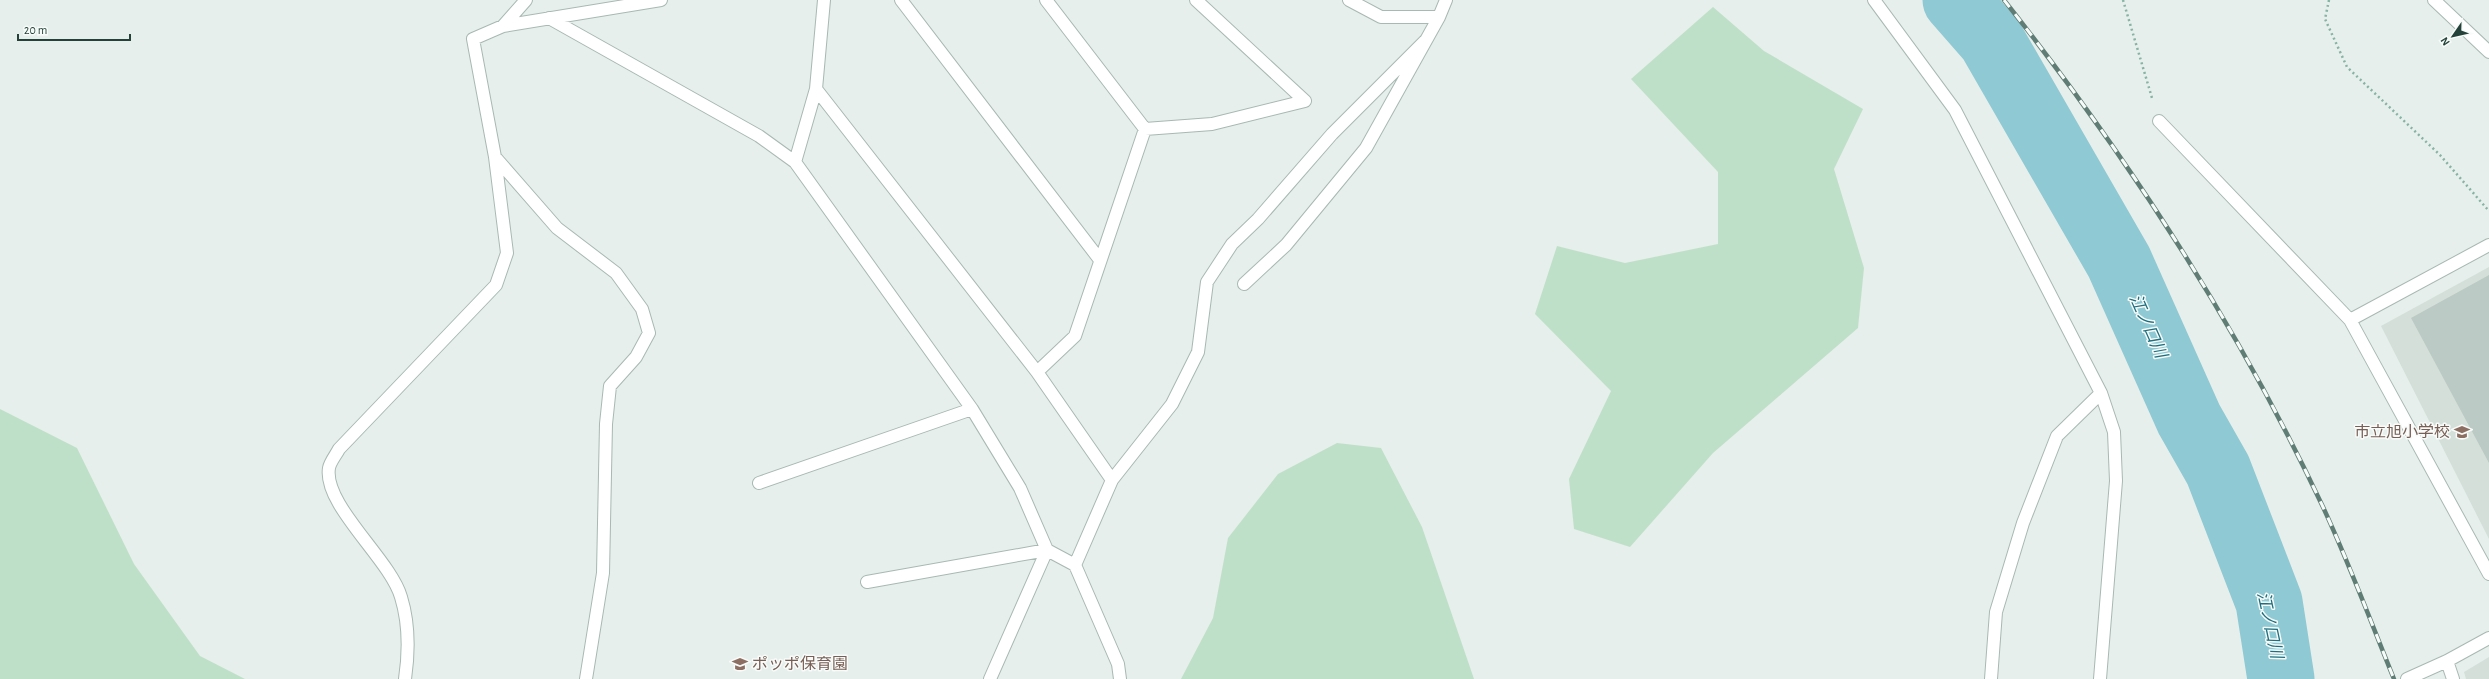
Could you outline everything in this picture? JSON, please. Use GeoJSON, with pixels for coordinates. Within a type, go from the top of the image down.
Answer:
{"type":"FeatureCollection","features":[{"type":"Feature","properties":{"kind":"street"},"geometry":{"type":"LineString","coordinates":[[503,26],[526,0]]}},
{"type":"Feature","properties":{"kind":"street"},"geometry":{"type":"LineString","coordinates":[[405,679],[409,650],[401,596],[380,560],[354,525],[330,486],[329,467],[339,449],[496,285],[507,253],[495,157],[473,39],[503,26],[661,0]]}},
{"type":"Feature","properties":{"kind":"street"},"geometry":{"type":"LineString","coordinates":[[795,162],[816,89],[824,0]]}},
{"type":"Feature","properties":{"kind":"street"},"geometry":{"type":"LineString","coordinates":[[901,0],[1100,260]]}},
{"type":"Feature","properties":{"kind":"street"},"geometry":{"type":"LineString","coordinates":[[1046,0],[1145,129]]}},
{"type":"Feature","properties":{"kind":"street"},"geometry":{"type":"LineString","coordinates":[[1145,129],[1212,124],[1304,101],[1196,0]]}},
{"type":"Feature","properties":{"kind":"street"},"geometry":{"type":"LineString","coordinates":[[1349,0],[1381,17],[1439,17]]}},
{"type":"Feature","properties":{"kind":"street"},"geometry":{"type":"LineString","coordinates":[[1244,284],[1286,244],[1366,148],[1439,17],[1446,0]]}},
{"type":"Feature","properties":{"kind":"street"},"geometry":{"type":"LineString","coordinates":[[1874,0],[1955,110],[2101,393],[2114,432],[2116,481],[2100,679]]}},
{"type":"Feature","properties":{"kind":"street"},"geometry":{"type":"LineString","coordinates":[[2434,0],[2489,52]]}},
{"type":"Feature","properties":{"kind":"street"},"geometry":{"type":"LineString","coordinates":[[549,18],[759,136],[795,162],[972,409],[1020,488],[1047,550],[990,679]]}},
{"type":"Feature","properties":{"kind":"street"},"geometry":{"type":"LineString","coordinates":[[1076,564],[1112,480],[1172,404],[1198,352],[1207,282],[1232,244],[1258,219],[1332,134],[1426,40]]}},
{"type":"Feature","properties":{"kind":"street"},"geometry":{"type":"LineString","coordinates":[[816,89],[1037,372],[1112,480]]}},
{"type":"Feature","properties":{"kind":"street"},"geometry":{"type":"LineString","coordinates":[[2159,121],[2350,320],[2489,574]]}},
{"type":"Feature","properties":{"kind":"street"},"geometry":{"type":"LineString","coordinates":[[1037,372],[1075,336],[1145,129]]}},
{"type":"Feature","properties":{"kind":"street"},"geometry":{"type":"LineString","coordinates":[[495,157],[557,228],[616,274],[642,309],[649,333],[636,357],[610,386],[606,424],[604,573],[586,679]]}},
{"type":"Feature","properties":{"kind":"street"},"geometry":{"type":"LineString","coordinates":[[2350,320],[2489,245]]}},
{"type":"Feature","properties":{"kind":"street"},"geometry":{"type":"LineString","coordinates":[[1991,679],[1996,612],[2023,523],[2058,436],[2101,393]]}},
{"type":"Feature","properties":{"kind":"street"},"geometry":{"type":"LineString","coordinates":[[759,483],[972,409]]}},
{"type":"Feature","properties":{"kind":"street"},"geometry":{"type":"LineString","coordinates":[[867,582],[1047,550],[1076,564],[1118,664],[1120,679]]}},
{"type":"Feature","properties":{"kind":"street"},"geometry":{"type":"LineString","coordinates":[[2407,679],[2447,661],[2489,638]]}},
{"type":"Feature","properties":{"kind":"street"},"geometry":{"type":"LineString","coordinates":[[2447,661],[2453,679]]}},
{"type":"Feature","properties":{"kind":"path"},"geometry":{"type":"LineString","coordinates":[[2123,0],[2159,121]]}},
{"type":"Feature","properties":{"kind":"path"},"geometry":{"type":"LineString","coordinates":[[2329,0],[2325,19],[2347,67],[2440,155],[2489,211]]}},
{"type":"Feature","properties":{"kind":"shaded area","name":"市立旭小学校"},"geometry":{"type":"Polygon","coordinates":[[[2489,267],[2489,539],[2381,326],[2489,267]]]}},
{"type":"Feature","properties":{"kind":"shaded area"},"geometry":{"type":"Polygon","coordinates":[[[2489,657],[2489,679],[2466,679],[2464,672],[2489,657]]]}},
{"type":"Feature","properties":{"kind":"green space"},"geometry":{"type":"Polygon","coordinates":[[[1713,7],[1764,51],[1863,109],[1834,169],[1864,268],[1858,328],[1713,453],[1630,547],[1574,529],[1569,479],[1611,391],[1535,314],[1557,246],[1625,263],[1718,244],[1718,172],[1631,79],[1713,7]]]}},
{"type":"Feature","properties":{"kind":"green space"},"geometry":{"type":"Polygon","coordinates":[[[0,409],[77,448],[134,564],[200,656],[245,679],[0,679],[0,409]]]}},
{"type":"Feature","properties":{"kind":"green space"},"geometry":{"type":"Polygon","coordinates":[[[1337,443],[1381,448],[1422,527],[1474,679],[1181,679],[1213,618],[1228,538],[1278,474],[1337,443]]]}},
{"type":"Feature","properties":{"kind":"building"},"geometry":{"type":"Polygon","coordinates":[[[2489,275],[2489,463],[2411,318],[2489,275]]]}},
{"type":"Feature","properties":{"kind":"waterway","name":"江ノ口川"},"geometry":{"type":"LineString","coordinates":[[1956,0],[1991,40],[2119,262],[2189,419],[2218,470],[2269,602],[2281,679]]}},
{"type":"Feature","properties":{"kind":"railway"},"geometry":{"type":"LineString","coordinates":[[2004,0],[2050,59],[2137,182],[2178,244],[2255,374],[2290,440],[2333,528],[2394,679]]}},
{"type":"Feature","properties":{"kind":"place","name":"市立旭小学校"},"geometry":{"type":"Point","coordinates":[2462,432]}},
{"type":"Feature","properties":{"kind":"place","name":"ポッポ保育園"},"geometry":{"type":"Point","coordinates":[740,664]}}]}
